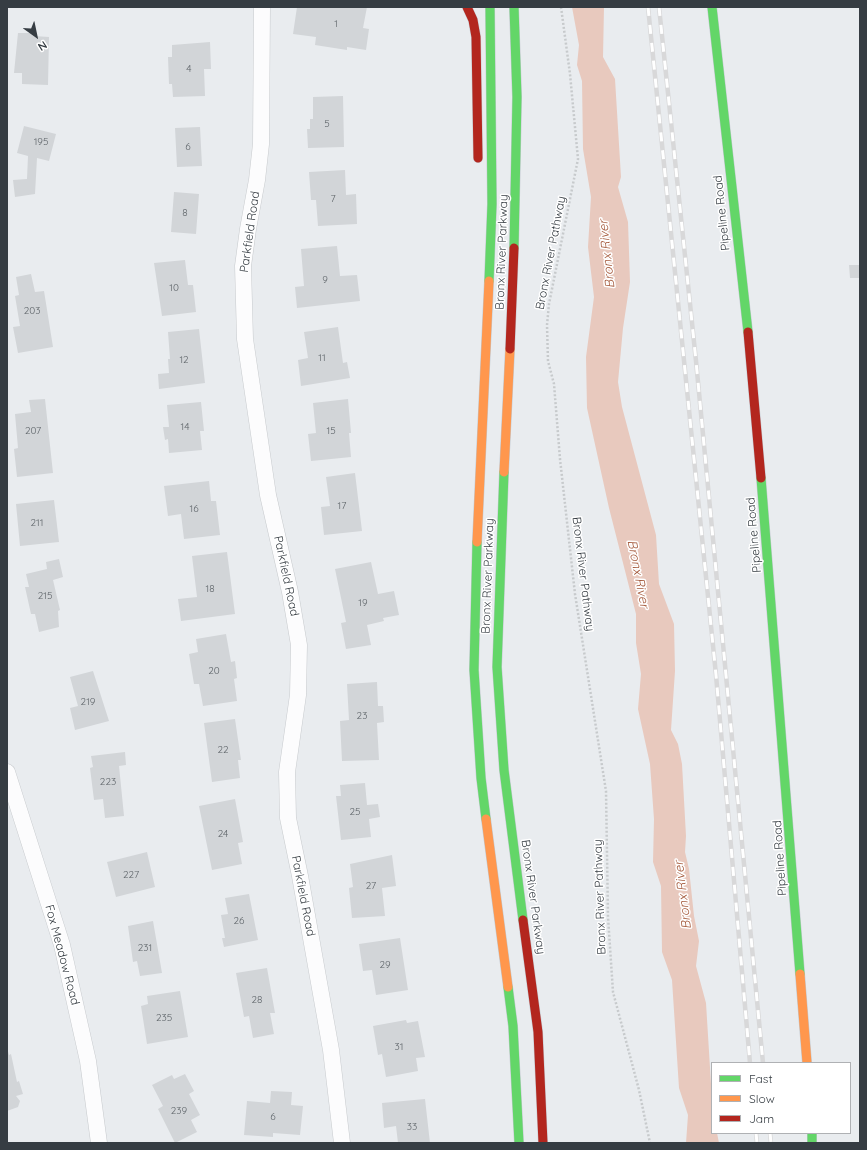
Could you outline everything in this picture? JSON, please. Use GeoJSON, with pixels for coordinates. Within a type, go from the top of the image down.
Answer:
{"type":"FeatureCollection","features":[{"type":"Feature","properties":{"kind":"main road"},"geometry":{"type":"LineString","coordinates":[[467,7],[473,20],[476,37],[478,165]]}},
{"type":"Feature","properties":{"kind":"main road","name":"Bronx River Parkway"},"geometry":{"type":"LineString","coordinates":[[490,7],[493,180],[474,632],[475,708],[481,778],[513,1026],[519,1143]]}},
{"type":"Feature","properties":{"kind":"main road","name":"Bronx River Parkway"},"geometry":{"type":"LineString","coordinates":[[514,7],[517,104],[516,206],[497,667],[504,770],[538,1032],[543,1143]]}},
{"type":"Feature","properties":{"kind":"main road","name":"Pipeline Road"},"geometry":{"type":"LineString","coordinates":[[712,7],[751,356],[772,604],[807,1062]]}},
{"type":"Feature","properties":{"kind":"main road"},"geometry":{"type":"LineString","coordinates":[[481,242],[486,349]]}},
{"type":"Feature","properties":{"kind":"street","name":"Parkfield Road"},"geometry":{"type":"LineString","coordinates":[[262,7],[261,144],[243,266],[245,339],[268,495],[290,592],[299,644],[298,695],[287,772],[288,818],[300,876],[331,1050],[342,1143]]}},
{"type":"Feature","properties":{"kind":"street","name":"Fox Meadow Road"},"geometry":{"type":"LineString","coordinates":[[7,772],[62,945],[88,1061],[99,1143]]}},
{"type":"Feature","properties":{"kind":"path","name":"Bronx River Pathway"},"geometry":{"type":"LineString","coordinates":[[561,7],[570,74],[578,159],[572,197],[558,250],[549,304],[547,325],[548,354],[554,384],[560,459],[575,594],[606,790],[608,918],[613,992],[639,1090],[650,1143]]}},
{"type":"Feature","properties":{"kind":"water","name":"Bronx River"},"geometry":{"type":"Polygon","coordinates":[[[572,7],[604,7],[603,57],[615,79],[621,177],[618,187],[628,222],[630,282],[623,328],[618,382],[622,407],[656,535],[659,584],[674,624],[675,671],[671,730],[678,744],[682,764],[686,836],[685,852],[689,869],[694,916],[699,941],[696,966],[706,1003],[711,1084],[711,1134],[717,1134],[719,1143],[686,1143],[688,1115],[679,1088],[672,980],[662,952],[661,886],[653,862],[654,819],[650,764],[638,709],[641,674],[636,643],[636,614],[609,508],[587,408],[586,357],[594,297],[588,247],[591,197],[583,149],[582,81],[577,65],[579,45],[572,7]]]}},
{"type":"Feature","properties":{"kind":"building"},"geometry":{"type":"Polygon","coordinates":[[[297,7],[367,7],[363,28],[369,29],[366,50],[347,47],[347,50],[315,45],[316,37],[293,34],[297,7]]]}},
{"type":"Feature","properties":{"kind":"building"},"geometry":{"type":"Polygon","coordinates":[[[18,33],[34,33],[34,36],[49,37],[48,85],[22,84],[22,73],[14,73],[18,33]]]}},
{"type":"Feature","properties":{"kind":"building"},"geometry":{"type":"Polygon","coordinates":[[[210,42],[211,69],[204,69],[205,96],[173,97],[172,84],[169,84],[168,57],[172,57],[172,45],[210,42]]]}},
{"type":"Feature","properties":{"kind":"building"},"geometry":{"type":"Polygon","coordinates":[[[343,96],[344,147],[308,148],[307,129],[310,129],[310,119],[313,119],[313,97],[343,96]]]}},
{"type":"Feature","properties":{"kind":"building"},"geometry":{"type":"Polygon","coordinates":[[[24,126],[56,134],[49,161],[37,158],[35,194],[15,197],[13,180],[27,179],[28,156],[17,153],[24,126]]]}},
{"type":"Feature","properties":{"kind":"building"},"geometry":{"type":"Polygon","coordinates":[[[200,127],[202,166],[177,167],[175,128],[200,127]]]}},
{"type":"Feature","properties":{"kind":"building"},"geometry":{"type":"Polygon","coordinates":[[[345,170],[346,195],[356,194],[357,224],[318,226],[316,200],[311,200],[309,172],[345,170]]]}},
{"type":"Feature","properties":{"kind":"building"},"geometry":{"type":"Polygon","coordinates":[[[174,192],[199,194],[196,234],[171,232],[174,192]]]}},
{"type":"Feature","properties":{"kind":"building"},"geometry":{"type":"Polygon","coordinates":[[[337,246],[340,276],[357,275],[360,301],[297,308],[295,287],[304,286],[301,249],[337,246]]]}},
{"type":"Feature","properties":{"kind":"building"},"geometry":{"type":"Polygon","coordinates":[[[185,260],[188,285],[193,285],[196,312],[162,316],[154,263],[185,260]]]}},
{"type":"Feature","properties":{"kind":"building"},"geometry":{"type":"Polygon","coordinates":[[[849,265],[860,265],[860,278],[850,278],[849,265]]]}},
{"type":"Feature","properties":{"kind":"building"},"geometry":{"type":"Polygon","coordinates":[[[31,274],[35,292],[44,291],[53,347],[18,353],[13,327],[20,326],[15,296],[19,295],[16,277],[31,274]]]}},
{"type":"Feature","properties":{"kind":"building"},"geometry":{"type":"Polygon","coordinates":[[[338,327],[343,363],[347,362],[350,378],[301,386],[298,360],[308,358],[304,332],[338,327]]]}},
{"type":"Feature","properties":{"kind":"building"},"geometry":{"type":"Polygon","coordinates":[[[199,329],[205,383],[159,389],[158,374],[169,373],[168,359],[170,359],[168,332],[199,329]]]}},
{"type":"Feature","properties":{"kind":"building"},"geometry":{"type":"Polygon","coordinates":[[[45,399],[53,473],[17,477],[14,449],[18,448],[15,414],[31,412],[29,400],[45,399]]]}},
{"type":"Feature","properties":{"kind":"building"},"geometry":{"type":"Polygon","coordinates":[[[348,399],[351,433],[349,433],[351,457],[311,461],[308,434],[316,433],[313,403],[348,399]]]}},
{"type":"Feature","properties":{"kind":"building"},"geometry":{"type":"Polygon","coordinates":[[[201,402],[204,431],[200,431],[202,450],[169,453],[168,439],[165,440],[163,427],[169,427],[167,405],[201,402]]]}},
{"type":"Feature","properties":{"kind":"building"},"geometry":{"type":"Polygon","coordinates":[[[355,473],[362,531],[324,535],[321,507],[330,506],[326,477],[355,473]]]}},
{"type":"Feature","properties":{"kind":"building"},"geometry":{"type":"Polygon","coordinates":[[[209,481],[211,501],[216,501],[220,535],[184,539],[181,514],[168,516],[164,486],[209,481]]]}},
{"type":"Feature","properties":{"kind":"building"},"geometry":{"type":"Polygon","coordinates":[[[54,500],[59,542],[20,546],[16,504],[54,500]]]}},
{"type":"Feature","properties":{"kind":"building"},"geometry":{"type":"Polygon","coordinates":[[[227,552],[235,614],[181,621],[178,599],[197,597],[192,556],[227,552]]]}},
{"type":"Feature","properties":{"kind":"building"},"geometry":{"type":"Polygon","coordinates":[[[59,559],[63,577],[53,580],[60,610],[58,611],[59,627],[39,632],[35,614],[31,614],[25,587],[29,587],[26,574],[47,569],[46,562],[59,559]]]}},
{"type":"Feature","properties":{"kind":"building"},"geometry":{"type":"Polygon","coordinates":[[[371,562],[378,594],[394,591],[399,615],[383,618],[384,621],[367,625],[371,645],[346,649],[341,623],[346,622],[335,569],[371,562]]]}},
{"type":"Feature","properties":{"kind":"building"},"geometry":{"type":"Polygon","coordinates":[[[226,634],[231,662],[235,661],[237,678],[234,679],[237,701],[203,706],[199,684],[194,684],[189,654],[198,652],[196,639],[226,634]]]}},
{"type":"Feature","properties":{"kind":"building"},"geometry":{"type":"Polygon","coordinates":[[[93,671],[109,721],[75,730],[70,708],[78,706],[70,677],[93,671]]]}},
{"type":"Feature","properties":{"kind":"building"},"geometry":{"type":"Polygon","coordinates":[[[377,682],[378,706],[383,706],[384,722],[377,723],[379,760],[342,761],[340,721],[349,720],[347,684],[377,682]]]}},
{"type":"Feature","properties":{"kind":"building"},"geometry":{"type":"Polygon","coordinates":[[[235,719],[241,760],[238,760],[240,778],[212,782],[204,723],[235,719]]]}},
{"type":"Feature","properties":{"kind":"building"},"geometry":{"type":"Polygon","coordinates":[[[125,752],[126,765],[119,766],[124,816],[105,818],[103,799],[94,800],[90,768],[93,767],[91,756],[125,752]]]}},
{"type":"Feature","properties":{"kind":"building"},"geometry":{"type":"Polygon","coordinates":[[[365,783],[367,805],[378,804],[380,817],[369,819],[371,837],[341,840],[336,796],[341,796],[340,785],[365,783]]]}},
{"type":"Feature","properties":{"kind":"building"},"geometry":{"type":"Polygon","coordinates":[[[235,799],[243,842],[238,843],[242,864],[212,870],[199,806],[235,799]]]}},
{"type":"Feature","properties":{"kind":"building"},"geometry":{"type":"Polygon","coordinates":[[[147,852],[155,887],[116,897],[107,862],[147,852]]]}},
{"type":"Feature","properties":{"kind":"building"},"geometry":{"type":"Polygon","coordinates":[[[392,855],[396,886],[382,888],[385,916],[352,918],[349,888],[353,887],[350,864],[392,855]]]}},
{"type":"Feature","properties":{"kind":"building"},"geometry":{"type":"Polygon","coordinates":[[[249,894],[258,940],[224,947],[222,938],[225,938],[221,915],[228,914],[225,898],[249,894]]]}},
{"type":"Feature","properties":{"kind":"building"},"geometry":{"type":"Polygon","coordinates":[[[153,921],[162,973],[140,976],[137,961],[133,962],[128,926],[153,921]]]}},
{"type":"Feature","properties":{"kind":"building"},"geometry":{"type":"Polygon","coordinates":[[[400,938],[408,990],[376,995],[372,970],[363,971],[359,944],[400,938]]]}},
{"type":"Feature","properties":{"kind":"building"},"geometry":{"type":"Polygon","coordinates":[[[267,968],[275,1013],[270,1013],[274,1034],[253,1038],[249,1016],[244,1017],[236,973],[267,968]]]}},
{"type":"Feature","properties":{"kind":"building"},"geometry":{"type":"Polygon","coordinates":[[[180,991],[188,1037],[147,1044],[141,1006],[148,1004],[147,996],[180,991]]]}},
{"type":"Feature","properties":{"kind":"building"},"geometry":{"type":"Polygon","coordinates":[[[406,1020],[407,1023],[418,1021],[425,1057],[416,1058],[418,1071],[386,1077],[382,1054],[378,1055],[373,1026],[406,1020]]]}},
{"type":"Feature","properties":{"kind":"building"},"geometry":{"type":"Polygon","coordinates":[[[7,1048],[9,1055],[11,1054],[17,1082],[19,1081],[23,1094],[16,1096],[20,1101],[18,1107],[7,1111],[7,1048]]]}},
{"type":"Feature","properties":{"kind":"building"},"geometry":{"type":"Polygon","coordinates":[[[185,1074],[194,1091],[189,1094],[200,1115],[191,1120],[197,1132],[175,1143],[158,1109],[163,1106],[152,1085],[172,1075],[174,1079],[185,1074]]]}},
{"type":"Feature","properties":{"kind":"building"},"geometry":{"type":"Polygon","coordinates":[[[271,1091],[292,1092],[291,1105],[303,1106],[300,1135],[273,1133],[273,1137],[244,1135],[247,1101],[270,1103],[271,1091]]]}},
{"type":"Feature","properties":{"kind":"building"},"geometry":{"type":"Polygon","coordinates":[[[425,1099],[430,1143],[398,1143],[396,1126],[384,1128],[382,1103],[425,1099]]]}},
{"type":"Feature","properties":{"kind":"railway"},"geometry":{"type":"LineString","coordinates":[[648,7],[716,675],[750,1062]]}},
{"type":"Feature","properties":{"kind":"railway"},"geometry":{"type":"LineString","coordinates":[[659,7],[696,361],[763,1062]]}},
{"type":"Feature","properties":{"kind":"railway"},"geometry":{"type":"LineString","coordinates":[[756,1134],[757,1143]]}},
{"type":"Feature","properties":{"kind":"railway"},"geometry":{"type":"LineString","coordinates":[[770,1134],[771,1143]]}},
{"type":"Feature","properties":{"kind":"traffic: fast"},"geometry":{"type":"LineString","coordinates":[[489,281],[492,204],[490,7]]}},
{"type":"Feature","properties":{"kind":"traffic: fast"},"geometry":{"type":"LineString","coordinates":[[514,7],[517,97],[514,248]]}},
{"type":"Feature","properties":{"kind":"traffic: fast"},"geometry":{"type":"LineString","coordinates":[[712,7],[748,332]]}},
{"type":"Feature","properties":{"kind":"traffic: fast"},"geometry":{"type":"LineString","coordinates":[[504,472],[497,667],[504,770],[523,920]]}},
{"type":"Feature","properties":{"kind":"traffic: fast"},"geometry":{"type":"LineString","coordinates":[[761,478],[800,974]]}},
{"type":"Feature","properties":{"kind":"traffic: fast"},"geometry":{"type":"LineString","coordinates":[[477,542],[474,670],[481,778],[486,819]]}},
{"type":"Feature","properties":{"kind":"traffic: fast"},"geometry":{"type":"LineString","coordinates":[[508,987],[513,1026],[519,1143]]}},
{"type":"Feature","properties":{"kind":"traffic: fast"},"geometry":{"type":"LineString","coordinates":[[812,1134],[812,1143]]}},
{"type":"Feature","properties":{"kind":"traffic: slow"},"geometry":{"type":"LineString","coordinates":[[477,542],[489,281]]}},
{"type":"Feature","properties":{"kind":"traffic: slow"},"geometry":{"type":"LineString","coordinates":[[504,472],[510,349]]}},
{"type":"Feature","properties":{"kind":"traffic: slow"},"geometry":{"type":"LineString","coordinates":[[486,819],[508,987]]}},
{"type":"Feature","properties":{"kind":"traffic: slow"},"geometry":{"type":"LineString","coordinates":[[800,974],[807,1062]]}},
{"type":"Feature","properties":{"kind":"traffic: jam"},"geometry":{"type":"LineString","coordinates":[[467,7],[473,20],[476,37],[478,158]]}},
{"type":"Feature","properties":{"kind":"traffic: jam"},"geometry":{"type":"LineString","coordinates":[[510,349],[514,248]]}},
{"type":"Feature","properties":{"kind":"traffic: jam"},"geometry":{"type":"LineString","coordinates":[[748,332],[761,478]]}},
{"type":"Feature","properties":{"kind":"traffic: jam"},"geometry":{"type":"LineString","coordinates":[[523,920],[538,1032],[543,1143]]}}]}
